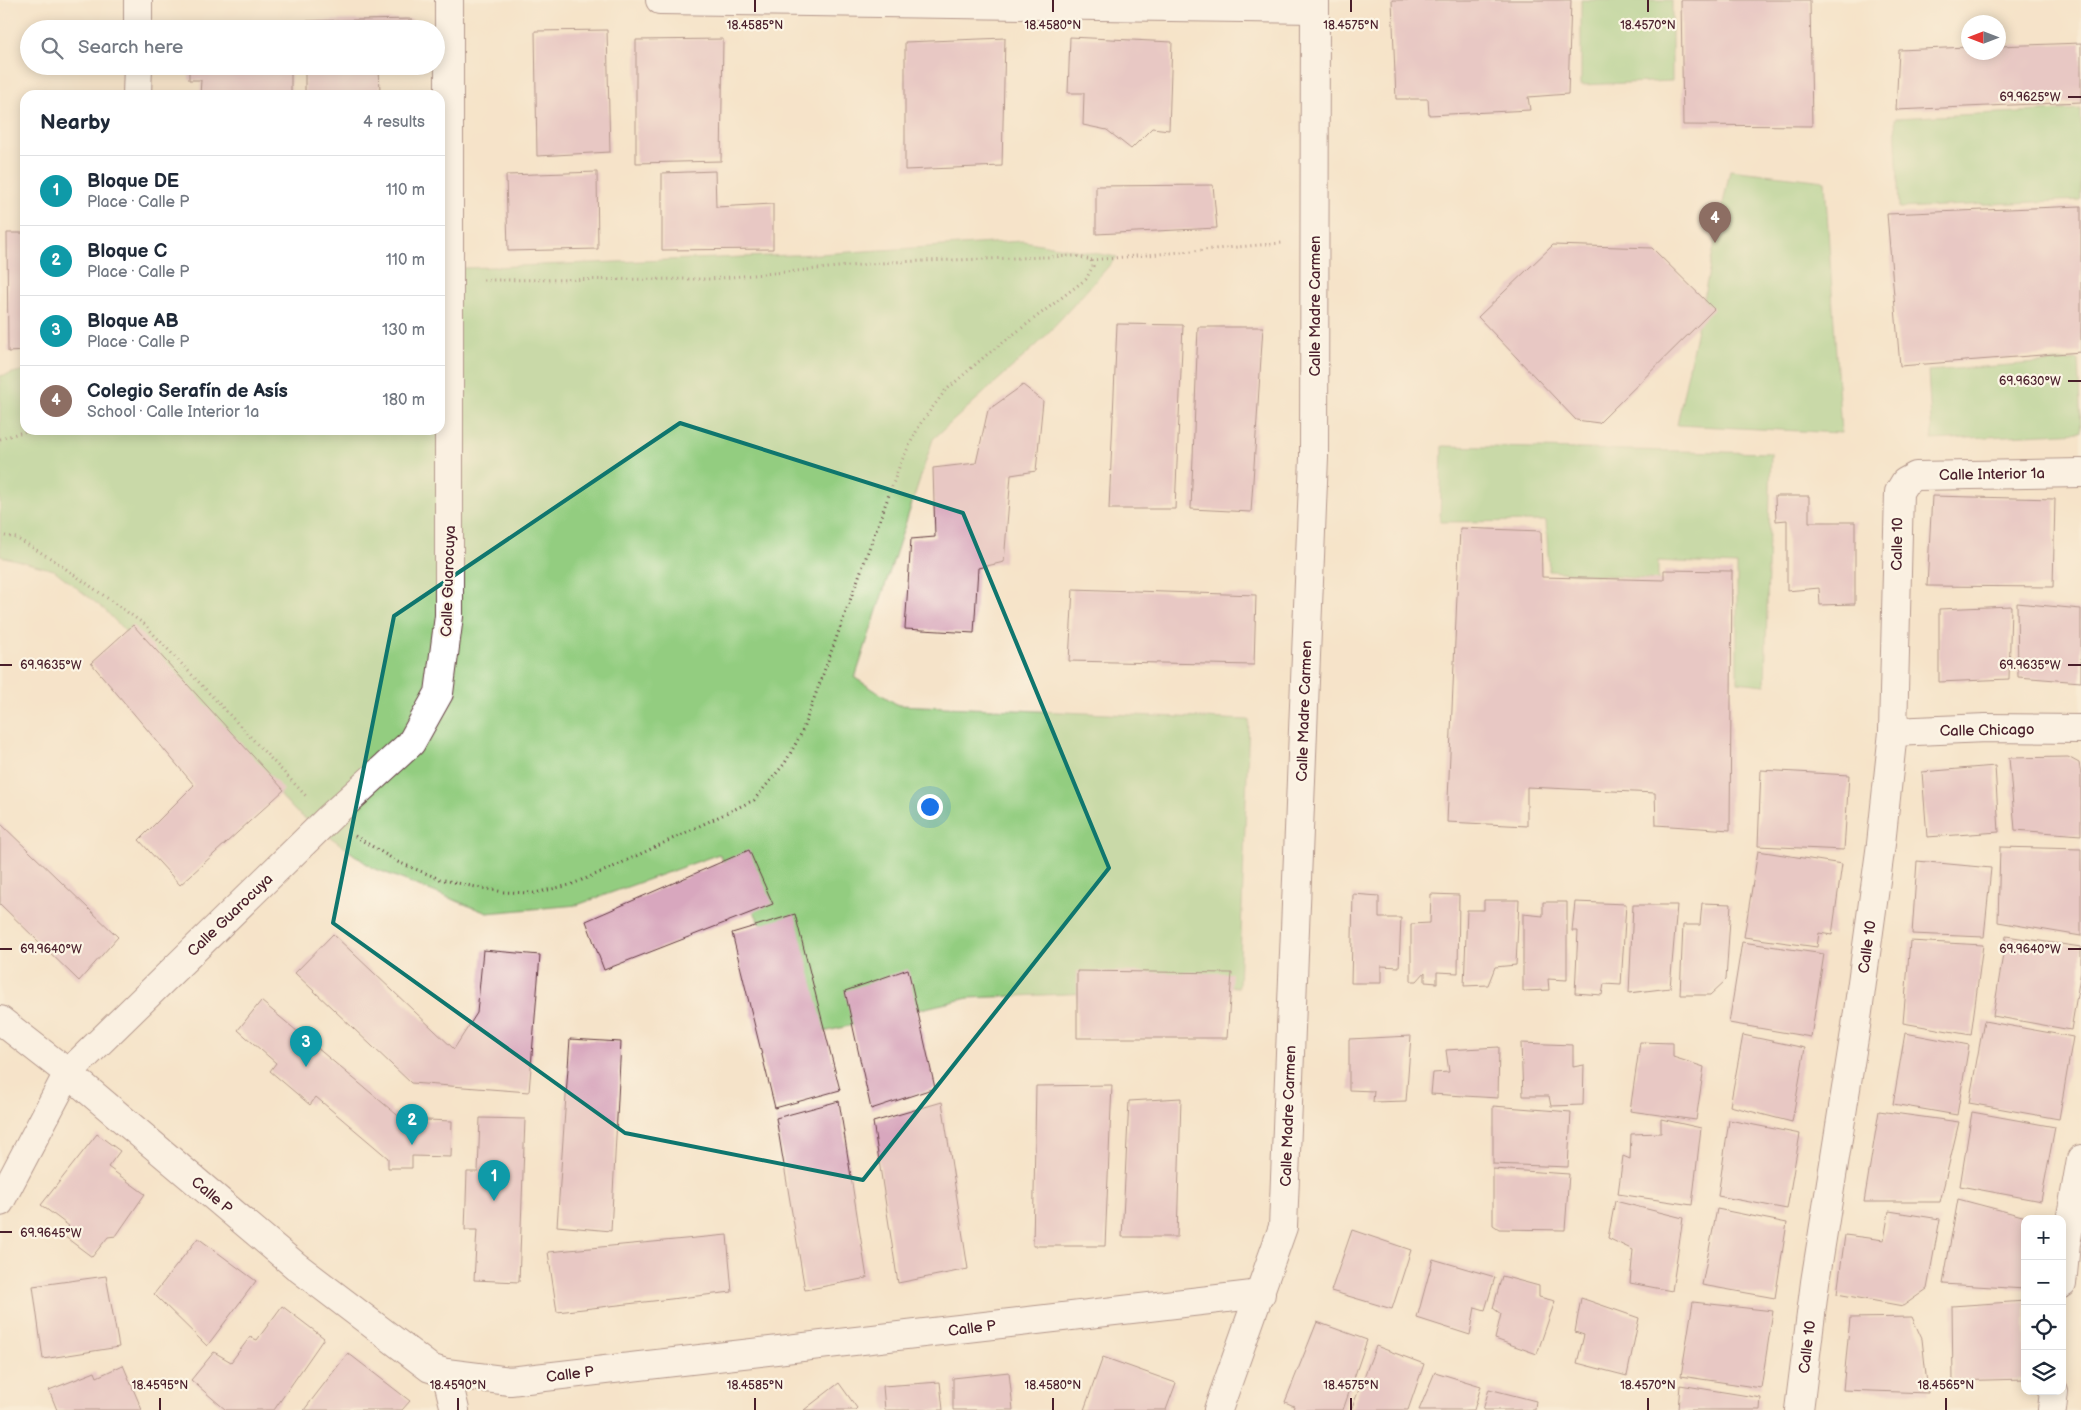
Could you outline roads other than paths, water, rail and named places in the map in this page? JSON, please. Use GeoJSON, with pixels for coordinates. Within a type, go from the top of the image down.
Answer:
{"type":"FeatureCollection","features":[{"type":"Feature","properties":{"kind":"street"},"geometry":{"type":"LineString","coordinates":[[138,0],[138,20]]}},
{"type":"Feature","properties":{"kind":"street","name":"Calle Guarocuya"},"geometry":{"type":"LineString","coordinates":[[0,1202],[68,1074],[330,817],[411,744],[439,693],[449,616],[449,0]]}},
{"type":"Feature","properties":{"kind":"street"},"geometry":{"type":"LineString","coordinates":[[660,0],[1315,5]]}},
{"type":"Feature","properties":{"kind":"street","name":"Calle Madre Carmen"},"geometry":{"type":"LineString","coordinates":[[1218,1410],[1261,1294],[1283,1227],[1314,457],[1315,5]]}},
{"type":"Feature","properties":{"kind":"street"},"geometry":{"type":"LineString","coordinates":[[138,75],[138,90]]}},
{"type":"Feature","properties":{"kind":"street","name":"Calle Interior 1a"},"geometry":{"type":"LineString","coordinates":[[1905,482],[1916,476],[2081,472]]}},
{"type":"Feature","properties":{"kind":"street","name":"Calle 10"},"geometry":{"type":"LineString","coordinates":[[1799,1410],[1815,1282],[1856,1026],[1879,863],[1893,732],[1899,492],[1905,482]]}},
{"type":"Feature","properties":{"kind":"street","name":"Calle Chicago"},"geometry":{"type":"LineString","coordinates":[[1893,732],[1986,728],[2081,729]]}},
{"type":"Feature","properties":{"kind":"street","name":"Calle P"},"geometry":{"type":"LineString","coordinates":[[0,1020],[68,1074],[296,1266],[430,1368],[446,1373],[510,1381],[1261,1294]]}},
{"type":"Feature","properties":{"kind":"street"},"geometry":{"type":"LineString","coordinates":[[2066,1269],[2073,1244],[2081,1159]]}},
{"type":"Feature","properties":{"kind":"street"},"geometry":{"type":"LineString","coordinates":[[446,1373],[456,1410]]}},
{"type":"Feature","properties":{"kind":"street"},"geometry":{"type":"LineString","coordinates":[[2052,1410],[2054,1395]]}},
{"type":"Feature","properties":{"kind":"place","name":"Colegio Serafín de Asís"},"geometry":{"type":"Point","coordinates":[1715,243]}},
{"type":"Feature","properties":{"kind":"place","name":"Bloque AB"},"geometry":{"type":"Point","coordinates":[306,1067]}},
{"type":"Feature","properties":{"kind":"place","name":"Bloque C"},"geometry":{"type":"Point","coordinates":[412,1145]}},
{"type":"Feature","properties":{"kind":"place","name":"Bloque DE"},"geometry":{"type":"Point","coordinates":[494,1201]}}]}
